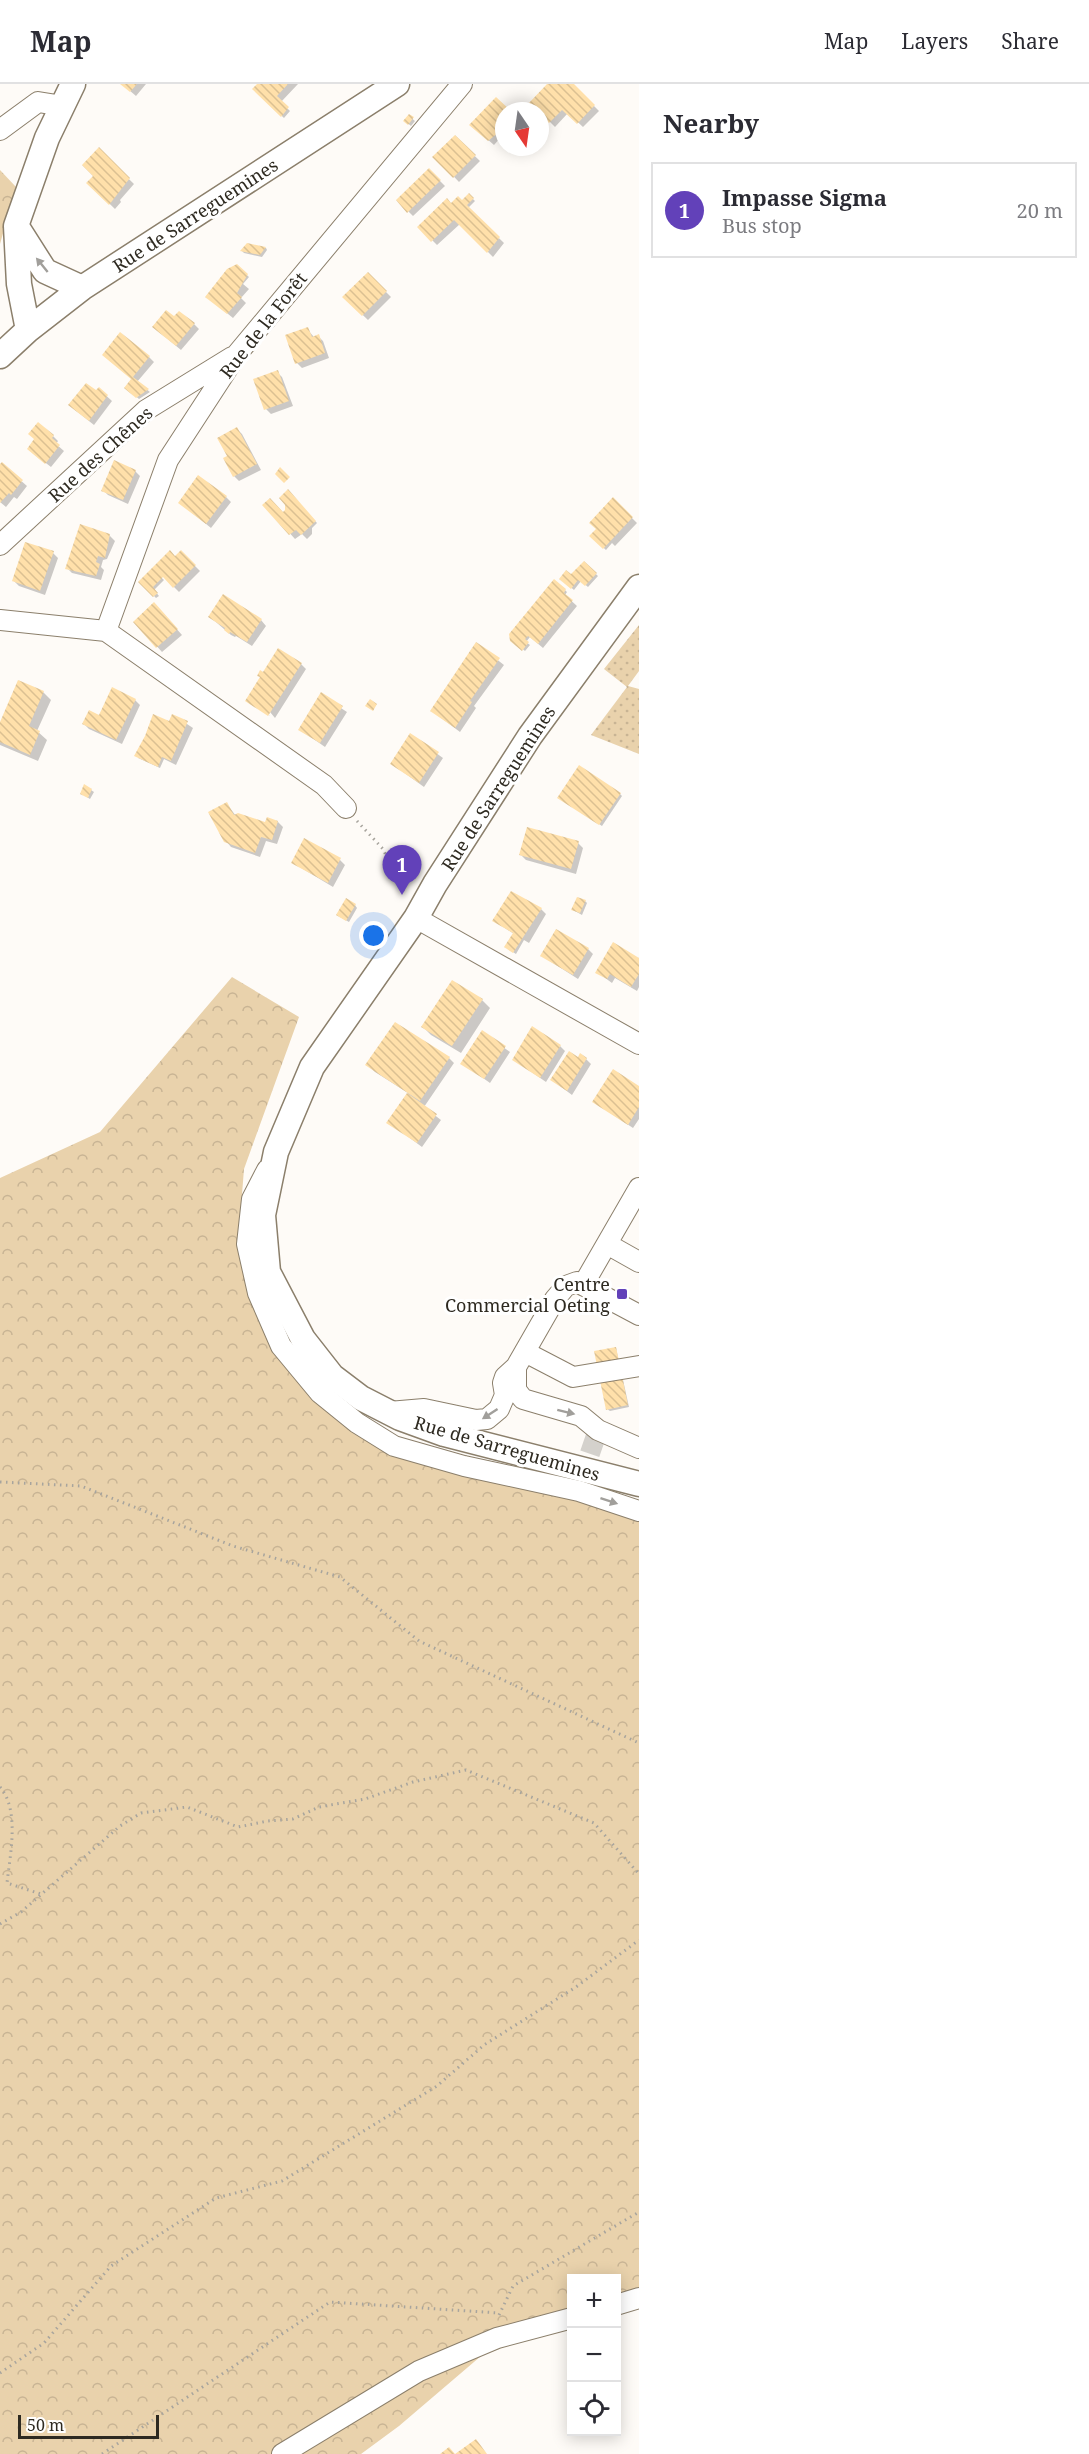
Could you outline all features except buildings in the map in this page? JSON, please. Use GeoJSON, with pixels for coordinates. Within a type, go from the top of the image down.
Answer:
{"type":"FeatureCollection","features":[{"type":"Feature","properties":{"kind":"main road"},"geometry":{"type":"LineString","coordinates":[[28,330],[19,284],[16,226],[47,138],[73,84]]}},
{"type":"Feature","properties":{"kind":"main road","name":"Rue de Sarreguemines"},"geometry":{"type":"LineString","coordinates":[[0,356],[28,330],[82,288],[397,84]]}},
{"type":"Feature","properties":{"kind":"main road"},"geometry":{"type":"LineString","coordinates":[[16,226],[45,271],[82,288]]}},
{"type":"Feature","properties":{"kind":"main road","name":"Rue de Sarreguemines"},"geometry":{"type":"LineString","coordinates":[[639,587],[530,735],[435,884],[416,918],[312,1067],[276,1152],[263,1215],[268,1272],[303,1339],[332,1376],[361,1398],[444,1434],[639,1484]]}},
{"type":"Feature","properties":{"kind":"street","name":"Rue de la Forêt"},"geometry":{"type":"LineString","coordinates":[[106,631],[168,460],[237,354],[462,84]]}},
{"type":"Feature","properties":{"kind":"street"},"geometry":{"type":"LineString","coordinates":[[0,130],[38,102],[63,106]]}},
{"type":"Feature","properties":{"kind":"street","name":"Rue des Chênes"},"geometry":{"type":"LineString","coordinates":[[0,545],[146,411],[237,354]]}},
{"type":"Feature","properties":{"kind":"street"},"geometry":{"type":"LineString","coordinates":[[0,620],[106,631],[324,785],[346,808]]}},
{"type":"Feature","properties":{"kind":"street"},"geometry":{"type":"LineString","coordinates":[[416,918],[639,1044]]}},
{"type":"Feature","properties":{"kind":"street"},"geometry":{"type":"LineString","coordinates":[[276,1152],[252,1199],[247,1244],[258,1293],[281,1346],[320,1394],[357,1423],[394,1446],[464,1466],[579,1487],[639,1510]]}},
{"type":"Feature","properties":{"kind":"street"},"geometry":{"type":"LineString","coordinates":[[583,1285],[636,1201]]}},
{"type":"Feature","properties":{"kind":"street"},"geometry":{"type":"LineString","coordinates":[[607,1244],[639,1262]]}},
{"type":"Feature","properties":{"kind":"street"},"geometry":{"type":"LineString","coordinates":[[389,1412],[424,1409],[476,1420],[487,1419],[499,1408],[504,1395],[505,1377],[520,1359],[555,1299],[566,1286],[577,1282],[639,1315]]}},
{"type":"Feature","properties":{"kind":"street"},"geometry":{"type":"LineString","coordinates":[[520,1359],[573,1377],[639,1366]]}},
{"type":"Feature","properties":{"kind":"street"},"geometry":{"type":"LineString","coordinates":[[520,1359],[516,1390],[523,1399],[581,1416],[598,1430],[639,1448]]}},
{"type":"Feature","properties":{"kind":"street"},"geometry":{"type":"LineString","coordinates":[[621,2303],[639,2298]]}},
{"type":"Feature","properties":{"kind":"street"},"geometry":{"type":"LineString","coordinates":[[282,2454],[419,2372],[497,2338],[567,2319]]}},
{"type":"Feature","properties":{"kind":"path"},"geometry":{"type":"LineString","coordinates":[[346,808],[383,849],[416,918]]}},
{"type":"Feature","properties":{"kind":"path"},"geometry":{"type":"LineString","coordinates":[[0,1482],[81,1486],[234,1546],[340,1577],[419,1641],[639,1743]]}},
{"type":"Feature","properties":{"kind":"path"},"geometry":{"type":"LineString","coordinates":[[0,1924],[21,1912],[120,1826],[141,1814],[187,1807],[238,1827],[293,1819],[319,1807],[365,1799],[413,1782],[466,1770],[594,1823],[639,1874]]}},
{"type":"Feature","properties":{"kind":"path"},"geometry":{"type":"LineString","coordinates":[[0,1787],[7,1795],[13,1834],[7,1883],[41,1894]]}},
{"type":"Feature","properties":{"kind":"path"},"geometry":{"type":"LineString","coordinates":[[0,2373],[44,2343],[111,2266],[216,2198],[282,2181],[437,2086],[484,2045],[576,1987],[639,1940]]}},
{"type":"Feature","properties":{"kind":"path"},"geometry":{"type":"LineString","coordinates":[[497,2338],[499,2313],[513,2286],[639,2212]]}},
{"type":"Feature","properties":{"kind":"path"},"geometry":{"type":"LineString","coordinates":[[102,2454],[330,2302],[499,2313]]}},
{"type":"Feature","properties":{"kind":"green space"},"geometry":{"type":"Polygon","coordinates":[[[0,170],[16,187],[0,244],[0,170]]]}},
{"type":"Feature","properties":{"kind":"green space"},"geometry":{"type":"Polygon","coordinates":[[[639,625],[639,671],[628,686],[639,689],[639,754],[591,735],[627,687],[604,669],[639,625]]]}},
{"type":"Feature","properties":{"kind":"green space"},"geometry":{"type":"Polygon","coordinates":[[[232,977],[299,1017],[244,1169],[239,1232],[243,1272],[254,1310],[272,1343],[348,1423],[639,1516],[639,2296],[621,2303],[621,2274],[567,2274],[567,2323],[481,2356],[399,2426],[361,2454],[0,2454],[0,1178],[100,1132],[232,977]]]}},
{"type":"Feature","properties":{"kind":"tunnel"},"geometry":{"type":"LineString","coordinates":[[580,1482],[598,1430]]}},
{"type":"Feature","properties":{"kind":"place","name":"Impasse Sigma"},"geometry":{"type":"Point","coordinates":[402,895]}},
{"type":"Feature","properties":{"kind":"place","name":"Centre Commercial Oeting"},"geometry":{"type":"Point","coordinates":[622,1294]}}]}
